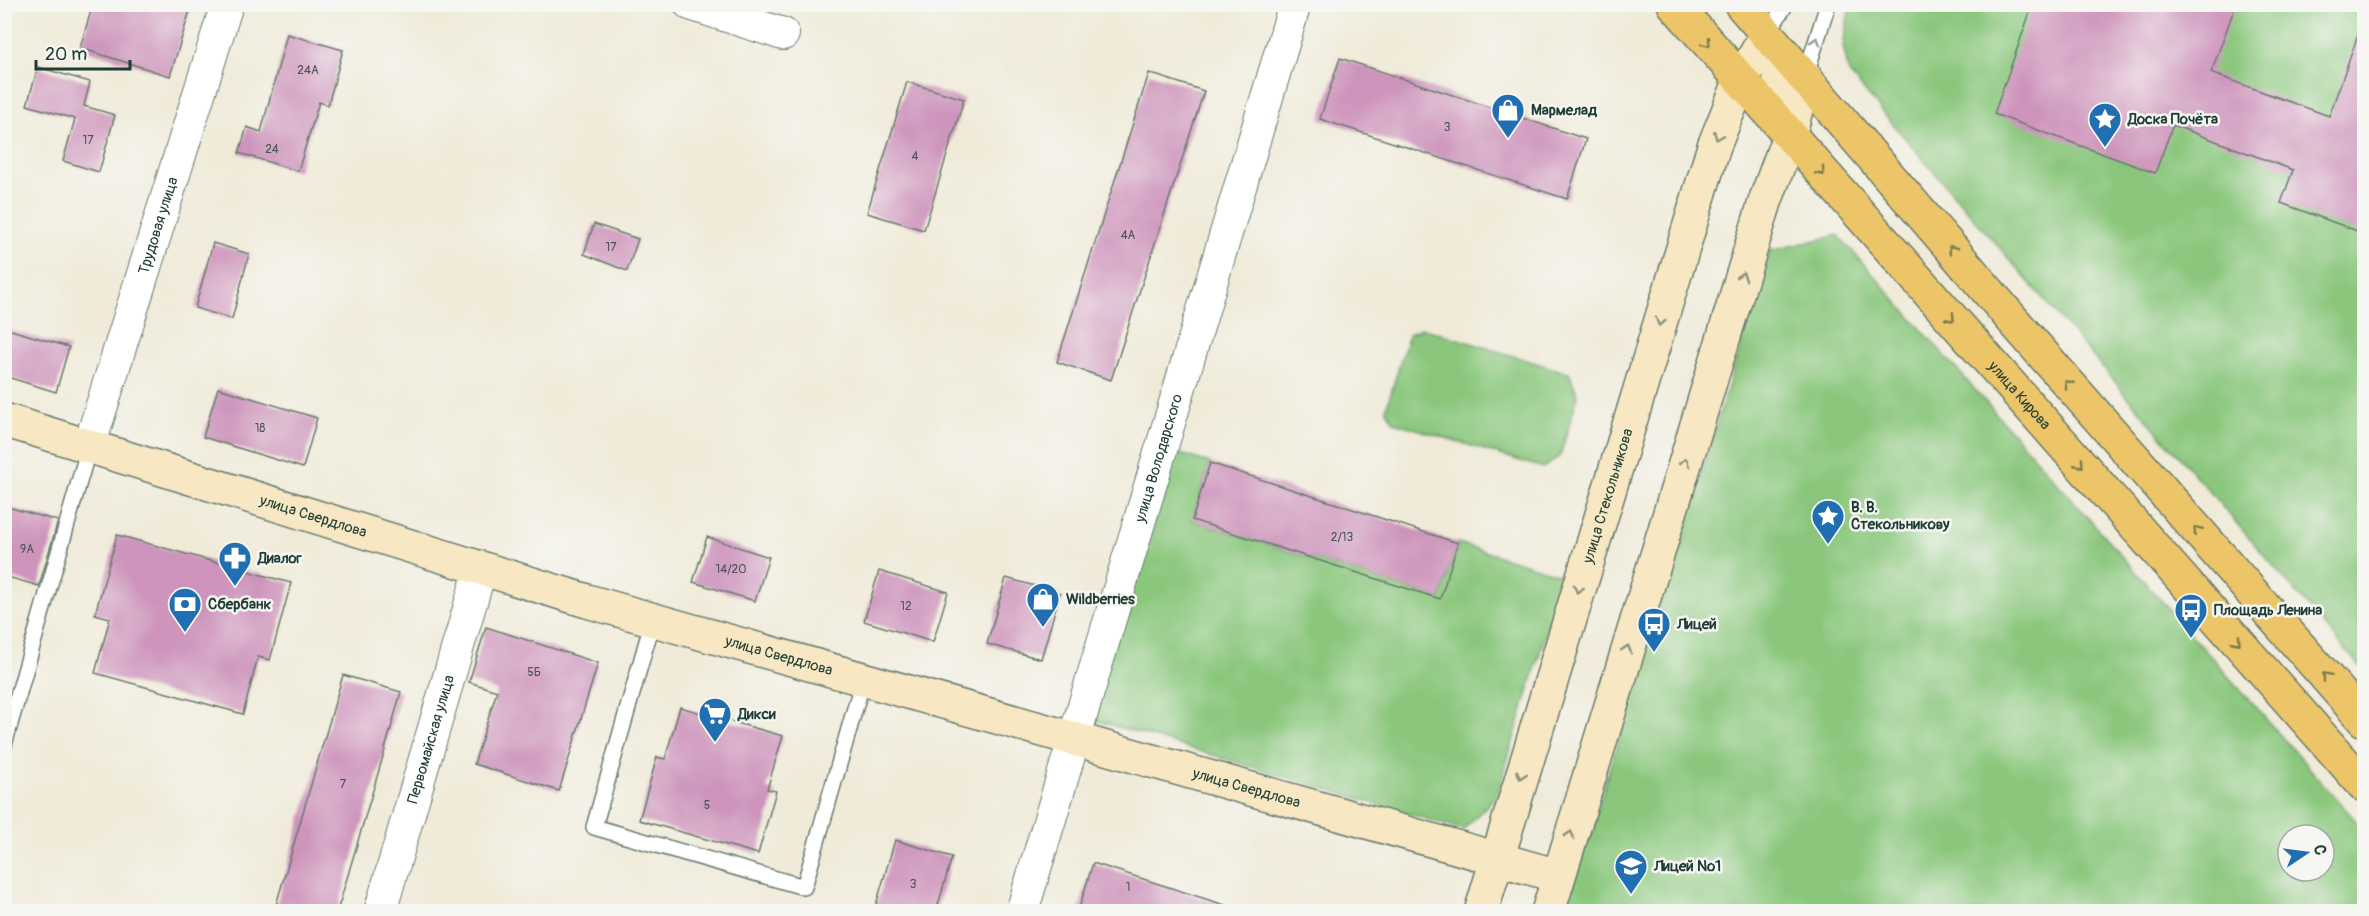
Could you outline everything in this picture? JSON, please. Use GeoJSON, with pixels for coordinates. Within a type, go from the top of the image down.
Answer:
{"type":"FeatureCollection","features":[{"type":"Feature","properties":{"kind":"main road","name":"улица Кирова"},"geometry":{"type":"LineString","coordinates":[[1674,4],[1740,82],[2364,785]]}},
{"type":"Feature","properties":{"kind":"main road"},"geometry":{"type":"LineString","coordinates":[[1741,4],[2018,326],[2364,720]]}},
{"type":"Feature","properties":{"kind":"main road","name":"улица Стекольникова"},"geometry":{"type":"LineString","coordinates":[[1481,912],[1714,146],[1740,82],[1767,34]]}},
{"type":"Feature","properties":{"kind":"main road"},"geometry":{"type":"LineString","coordinates":[[1767,34],[1779,74],[1789,136]]}},
{"type":"Feature","properties":{"kind":"main road"},"geometry":{"type":"LineString","coordinates":[[1548,912],[1761,213],[1789,136],[1805,77]]}},
{"type":"Feature","properties":{"kind":"main road","name":"улица Свердлова"},"geometry":{"type":"LineString","coordinates":[[4,420],[653,620],[1074,741],[1558,876]]}},
{"type":"Feature","properties":{"kind":"street","name":"Трудовая улица"},"geometry":{"type":"LineString","coordinates":[[89,447],[227,4]]}},
{"type":"Feature","properties":{"kind":"street"},"geometry":{"type":"LineString","coordinates":[[690,4],[783,34]]}},
{"type":"Feature","properties":{"kind":"street","name":"улица Володарского"},"geometry":{"type":"LineString","coordinates":[[1023,912],[1294,4]]}},
{"type":"Feature","properties":{"kind":"street","name":"Первомайская улица"},"geometry":{"type":"LineString","coordinates":[[380,912],[481,568]]}},
{"type":"Feature","properties":{"kind":"lane"},"geometry":{"type":"LineString","coordinates":[[1767,34],[1786,4]]}},
{"type":"Feature","properties":{"kind":"lane"},"geometry":{"type":"LineString","coordinates":[[1805,77],[1827,4]]}},
{"type":"Feature","properties":{"kind":"lane"},"geometry":{"type":"LineString","coordinates":[[4,745],[89,447]]}},
{"type":"Feature","properties":{"kind":"lane"},"geometry":{"type":"LineString","coordinates":[[653,620],[594,826],[804,887],[863,680]]}},
{"type":"Feature","properties":{"kind":"green space"},"geometry":{"type":"Polygon","coordinates":[[[1850,5],[2364,5],[2364,668],[2361,668],[1849,73],[1843,46],[1850,5]]]}},
{"type":"Feature","properties":{"kind":"green space"},"geometry":{"type":"Polygon","coordinates":[[[1838,235],[2364,830],[2364,911],[1565,912],[1770,251],[1838,235]]]}},
{"type":"Feature","properties":{"kind":"green space"},"geometry":{"type":"Polygon","coordinates":[[[1422,328],[1569,373],[1578,395],[1560,456],[1543,468],[1394,422],[1386,409],[1409,334],[1422,328]]]}},
{"type":"Feature","properties":{"kind":"green space"},"geometry":{"type":"Polygon","coordinates":[[[1167,450],[1210,463],[1192,520],[1440,599],[1458,543],[1563,576],[1497,795],[1463,830],[1088,718],[1167,450]]]}},
{"type":"Feature","properties":{"kind":"building"},"geometry":{"type":"Polygon","coordinates":[[[93,4],[192,4],[170,76],[80,48],[93,4]]]}},
{"type":"Feature","properties":{"kind":"building"},"geometry":{"type":"Polygon","coordinates":[[[2033,4],[2236,4],[2211,73],[2329,116],[2361,27],[2364,28],[2364,219],[2360,232],[2281,203],[2293,170],[2173,125],[2155,173],[1994,114],[2033,4]]]}},
{"type":"Feature","properties":{"kind":"building"},"geometry":{"type":"Polygon","coordinates":[[[287,34],[343,50],[328,105],[319,102],[298,171],[239,153],[247,127],[261,132],[287,34]]]}},
{"type":"Feature","properties":{"kind":"building"},"geometry":{"type":"Polygon","coordinates":[[[1340,58],[1586,139],[1567,199],[1320,119],[1340,58]]]}},
{"type":"Feature","properties":{"kind":"building"},"geometry":{"type":"Polygon","coordinates":[[[38,67],[90,82],[84,106],[115,115],[99,172],[63,161],[75,119],[27,105],[38,67]]]}},
{"type":"Feature","properties":{"kind":"building"},"geometry":{"type":"Polygon","coordinates":[[[1149,73],[1204,91],[1111,380],[1057,362],[1149,73]]]}},
{"type":"Feature","properties":{"kind":"building"},"geometry":{"type":"Polygon","coordinates":[[[907,82],[964,99],[924,230],[867,213],[907,82]]]}},
{"type":"Feature","properties":{"kind":"building"},"geometry":{"type":"Polygon","coordinates":[[[594,224],[638,239],[627,271],[584,254],[594,224]]]}},
{"type":"Feature","properties":{"kind":"building"},"geometry":{"type":"Polygon","coordinates":[[[213,243],[249,254],[232,319],[195,308],[213,243]]]}},
{"type":"Feature","properties":{"kind":"building"},"geometry":{"type":"Polygon","coordinates":[[[4,328],[69,347],[56,392],[4,376],[4,328]]]}},
{"type":"Feature","properties":{"kind":"building"},"geometry":{"type":"Polygon","coordinates":[[[218,388],[317,418],[303,468],[203,437],[218,388]]]}},
{"type":"Feature","properties":{"kind":"building"},"geometry":{"type":"Polygon","coordinates":[[[1210,463],[1458,543],[1440,599],[1192,520],[1210,463]]]}},
{"type":"Feature","properties":{"kind":"building"},"geometry":{"type":"Polygon","coordinates":[[[4,506],[58,521],[39,586],[4,576],[4,506]]]}},
{"type":"Feature","properties":{"kind":"building"},"geometry":{"type":"Polygon","coordinates":[[[117,535],[291,583],[270,660],[258,657],[243,714],[95,673],[110,618],[95,614],[117,535]]]}},
{"type":"Feature","properties":{"kind":"building"},"geometry":{"type":"Polygon","coordinates":[[[707,537],[769,557],[755,601],[693,582],[707,537]]]}},
{"type":"Feature","properties":{"kind":"building"},"geometry":{"type":"Polygon","coordinates":[[[879,571],[948,592],[933,642],[864,621],[879,571]]]}},
{"type":"Feature","properties":{"kind":"building"},"geometry":{"type":"Polygon","coordinates":[[[1006,578],[1060,593],[1041,659],[987,644],[1006,578]]]}},
{"type":"Feature","properties":{"kind":"building"},"geometry":{"type":"Polygon","coordinates":[[[486,627],[598,663],[559,791],[474,764],[497,691],[469,682],[486,627]]]}},
{"type":"Feature","properties":{"kind":"building"},"geometry":{"type":"Polygon","coordinates":[[[343,675],[401,692],[384,753],[337,912],[274,912],[343,675]]]}},
{"type":"Feature","properties":{"kind":"building"},"geometry":{"type":"Polygon","coordinates":[[[680,707],[783,736],[767,789],[776,791],[758,854],[639,820],[657,757],[665,759],[680,707]]]}},
{"type":"Feature","properties":{"kind":"building"},"geometry":{"type":"Polygon","coordinates":[[[895,840],[952,857],[936,912],[874,912],[895,840]]]}},
{"type":"Feature","properties":{"kind":"building"},"geometry":{"type":"Polygon","coordinates":[[[1093,863],[1228,906],[1227,912],[1078,912],[1093,863]]]}},
{"type":"Feature","properties":{"kind":"place","name":"Мармелад"},"geometry":{"type":"Point","coordinates":[1508,139]}},
{"type":"Feature","properties":{"kind":"place","name":"Доска Почёта"},"geometry":{"type":"Point","coordinates":[2105,148]}},
{"type":"Feature","properties":{"kind":"place","name":"В. В. Стекольникову"},"geometry":{"type":"Point","coordinates":[1828,545]}},
{"type":"Feature","properties":{"kind":"place","name":"Диалог"},"geometry":{"type":"Point","coordinates":[235,587]}},
{"type":"Feature","properties":{"kind":"place","name":"Wildberries"},"geometry":{"type":"Point","coordinates":[1043,628]}},
{"type":"Feature","properties":{"kind":"place","name":"Сбербанк"},"geometry":{"type":"Point","coordinates":[185,633]}},
{"type":"Feature","properties":{"kind":"place","name":"Площадь Ленина"},"geometry":{"type":"Point","coordinates":[2191,639]}},
{"type":"Feature","properties":{"kind":"place","name":"Лицeй"},"geometry":{"type":"Point","coordinates":[1654,653]}},
{"type":"Feature","properties":{"kind":"place","name":"Дикси"},"geometry":{"type":"Point","coordinates":[715,743]}},
{"type":"Feature","properties":{"kind":"place","name":"Лицeй №1"},"geometry":{"type":"Point","coordinates":[1631,895]}}]}
